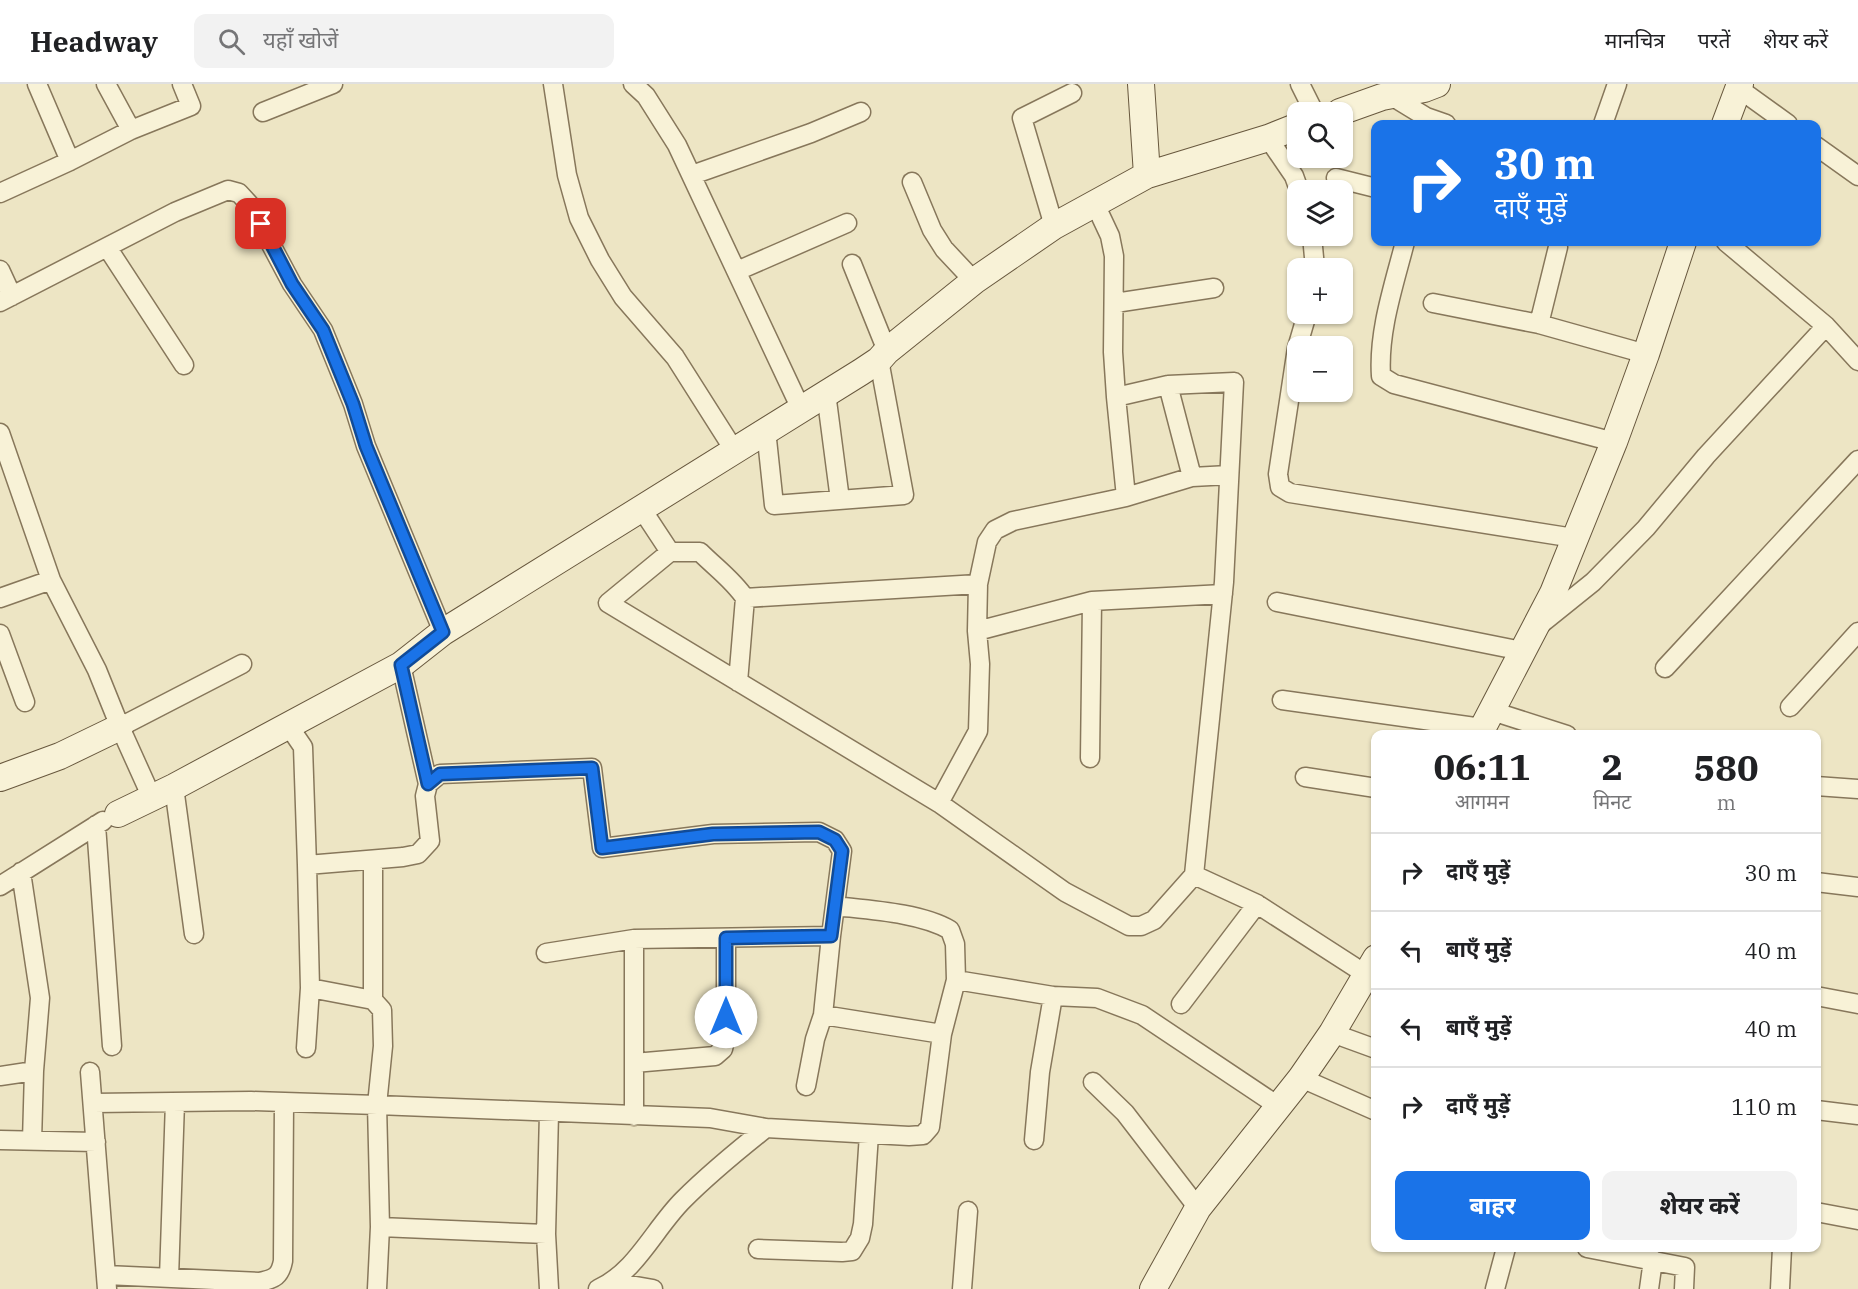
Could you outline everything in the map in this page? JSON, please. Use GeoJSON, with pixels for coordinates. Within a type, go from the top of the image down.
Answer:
{"type":"FeatureCollection","features":[{"type":"Feature","properties":{"kind":"street"},"geometry":{"type":"LineString","coordinates":[[37,84],[70,162]]}},
{"type":"Feature","properties":{"kind":"street"},"geometry":{"type":"LineString","coordinates":[[106,84],[131,130]]}},
{"type":"Feature","properties":{"kind":"street"},"geometry":{"type":"LineString","coordinates":[[0,193],[70,162],[131,130],[190,106],[182,84]]}},
{"type":"Feature","properties":{"kind":"street"},"geometry":{"type":"LineString","coordinates":[[263,112],[333,84]]}},
{"type":"Feature","properties":{"kind":"street"},"geometry":{"type":"LineString","coordinates":[[553,84],[567,175],[579,218],[623,297],[675,357],[734,450]]}},
{"type":"Feature","properties":{"kind":"street"},"geometry":{"type":"LineString","coordinates":[[633,84],[646,96],[677,145],[801,409]]}},
{"type":"Feature","properties":{"kind":"street"},"geometry":{"type":"LineString","coordinates":[[1141,84],[1147,175]]}},
{"type":"Feature","properties":{"kind":"street"},"geometry":{"type":"LineString","coordinates":[[1300,84],[1309,102]]}},
{"type":"Feature","properties":{"kind":"street"},"geometry":{"type":"LineString","coordinates":[[1604,120],[1617,84]]}},
{"type":"Feature","properties":{"kind":"street"},"geometry":{"type":"LineString","coordinates":[[1353,106],[1382,92],[1428,86]]}},
{"type":"Feature","properties":{"kind":"street"},"geometry":{"type":"LineString","coordinates":[[1726,120],[1739,86],[1783,120]]}},
{"type":"Feature","properties":{"kind":"street"},"geometry":{"type":"LineString","coordinates":[[1382,92],[1435,120]]}},
{"type":"Feature","properties":{"kind":"street"},"geometry":{"type":"LineString","coordinates":[[1054,226],[1022,118],[1072,93]]}},
{"type":"Feature","properties":{"kind":"street"},"geometry":{"type":"LineString","coordinates":[[692,175],[811,133],[861,112]]}},
{"type":"Feature","properties":{"kind":"street"},"geometry":{"type":"LineString","coordinates":[[0,886],[107,819],[163,792],[401,665],[443,632],[801,409],[883,355],[974,281],[1054,226],[1147,175],[1287,130]]}},
{"type":"Feature","properties":{"kind":"street"},"geometry":{"type":"LineString","coordinates":[[1268,138],[1295,180]]}},
{"type":"Feature","properties":{"kind":"street"},"geometry":{"type":"LineString","coordinates":[[1821,150],[1858,176]]}},
{"type":"Feature","properties":{"kind":"street"},"geometry":{"type":"LineString","coordinates":[[1336,178],[1371,188]]}},
{"type":"Feature","properties":{"kind":"street"},"geometry":{"type":"LineString","coordinates":[[912,182],[932,230],[944,249],[974,281]]}},
{"type":"Feature","properties":{"kind":"street"},"geometry":{"type":"LineString","coordinates":[[0,270],[6,299],[175,212],[228,190],[239,193],[250,205],[292,284],[323,330],[353,404],[366,446],[443,632]]}},
{"type":"Feature","properties":{"kind":"street"},"geometry":{"type":"LineString","coordinates":[[1095,204],[1110,236],[1114,256],[1113,352],[1126,497]]}},
{"type":"Feature","properties":{"kind":"street"},"geometry":{"type":"LineString","coordinates":[[736,271],[847,223]]}},
{"type":"Feature","properties":{"kind":"street"},"geometry":{"type":"LineString","coordinates":[[1405,246],[1388,310],[1380,357],[1381,376],[1394,384],[1614,442]]}},
{"type":"Feature","properties":{"kind":"street"},"geometry":{"type":"LineString","coordinates":[[1539,324],[1552,246]]}},
{"type":"Feature","properties":{"kind":"street"},"geometry":{"type":"LineString","coordinates":[[1484,725],[1553,593],[1647,354],[1682,246]]}},
{"type":"Feature","properties":{"kind":"street"},"geometry":{"type":"LineString","coordinates":[[1731,246],[1826,326],[1858,361]]}},
{"type":"Feature","properties":{"kind":"street"},"geometry":{"type":"LineString","coordinates":[[108,247],[184,365]]}},
{"type":"Feature","properties":{"kind":"street"},"geometry":{"type":"LineString","coordinates":[[766,430],[774,505],[904,495],[883,355],[852,264]]}},
{"type":"Feature","properties":{"kind":"street"},"geometry":{"type":"LineString","coordinates":[[1114,303],[1214,288]]}},
{"type":"Feature","properties":{"kind":"street"},"geometry":{"type":"LineString","coordinates":[[1433,303],[1539,324],[1647,354]]}},
{"type":"Feature","properties":{"kind":"street"},"geometry":{"type":"LineString","coordinates":[[1304,324],[1297,348],[1278,474],[1280,488],[1290,493],[1574,537]]}},
{"type":"Feature","properties":{"kind":"street"},"geometry":{"type":"LineString","coordinates":[[1528,640],[1593,582],[1646,528],[1707,456],[1826,326]]}},
{"type":"Feature","properties":{"kind":"street"},"geometry":{"type":"LineString","coordinates":[[738,682],[745,598],[734,582],[700,552],[670,552],[608,603],[738,682],[939,803],[1065,892],[1129,926],[1141,926],[1154,920],[1194,875],[1223,594],[1234,382],[1168,385],[1116,397]]}},
{"type":"Feature","properties":{"kind":"street"},"geometry":{"type":"LineString","coordinates":[[1168,385],[1192,477]]}},
{"type":"Feature","properties":{"kind":"street"},"geometry":{"type":"LineString","coordinates":[[826,393],[840,500]]}},
{"type":"Feature","properties":{"kind":"street"},"geometry":{"type":"LineString","coordinates":[[0,433],[51,580],[97,670],[120,727],[163,792],[194,934]]}},
{"type":"Feature","properties":{"kind":"street"},"geometry":{"type":"LineString","coordinates":[[1665,668],[1858,460]]}},
{"type":"Feature","properties":{"kind":"street"},"geometry":{"type":"LineString","coordinates":[[939,803],[978,731],[980,664],[977,631],[978,584],[987,542],[995,530],[1013,521],[1126,497],[1192,477],[1229,475]]}},
{"type":"Feature","properties":{"kind":"street"},"geometry":{"type":"LineString","coordinates":[[641,508],[670,552]]}},
{"type":"Feature","properties":{"kind":"street"},"geometry":{"type":"LineString","coordinates":[[0,598],[51,580]]}},
{"type":"Feature","properties":{"kind":"street"},"geometry":{"type":"LineString","coordinates":[[745,598],[978,584]]}},
{"type":"Feature","properties":{"kind":"street"},"geometry":{"type":"LineString","coordinates":[[977,631],[1092,601],[1223,594]]}},
{"type":"Feature","properties":{"kind":"street"},"geometry":{"type":"LineString","coordinates":[[1090,758],[1092,601]]}},
{"type":"Feature","properties":{"kind":"street"},"geometry":{"type":"LineString","coordinates":[[1277,602],[1528,640]]}},
{"type":"Feature","properties":{"kind":"street"},"geometry":{"type":"LineString","coordinates":[[1790,707],[1858,632]]}},
{"type":"Feature","properties":{"kind":"street"},"geometry":{"type":"LineString","coordinates":[[0,634],[25,702]]}},
{"type":"Feature","properties":{"kind":"street"},"geometry":{"type":"LineString","coordinates":[[0,778],[60,756],[242,664]]}},
{"type":"Feature","properties":{"kind":"street"},"geometry":{"type":"LineString","coordinates":[[307,865],[403,857],[418,854],[430,841],[425,796],[428,784],[401,665]]}},
{"type":"Feature","properties":{"kind":"street"},"geometry":{"type":"LineString","coordinates":[[1282,700],[1526,730]]}},
{"type":"Feature","properties":{"kind":"street"},"geometry":{"type":"LineString","coordinates":[[288,725],[303,747],[310,988],[306,1048]]}},
{"type":"Feature","properties":{"kind":"street"},"geometry":{"type":"LineString","coordinates":[[428,784],[440,774],[592,768],[602,848],[713,834],[819,832],[835,840],[842,851],[823,1015],[815,1039],[806,1086]]}},
{"type":"Feature","properties":{"kind":"street"},"geometry":{"type":"LineString","coordinates":[[1305,777],[1371,787]]}},
{"type":"Feature","properties":{"kind":"street"},"geometry":{"type":"LineString","coordinates":[[1821,786],[1858,789]]}},
{"type":"Feature","properties":{"kind":"street"},"geometry":{"type":"LineString","coordinates":[[107,819],[112,1046]]}},
{"type":"Feature","properties":{"kind":"street"},"geometry":{"type":"LineString","coordinates":[[374,860],[374,1000],[382,1010],[383,1046],[377,1105],[380,1227],[376,1289]]}},
{"type":"Feature","properties":{"kind":"street"},"geometry":{"type":"LineString","coordinates":[[21,872],[39,998],[32,1141]]}},
{"type":"Feature","properties":{"kind":"street"},"geometry":{"type":"LineString","coordinates":[[1194,875],[1371,962]]}},
{"type":"Feature","properties":{"kind":"street"},"geometry":{"type":"LineString","coordinates":[[1821,882],[1858,886]]}},
{"type":"Feature","properties":{"kind":"street"},"geometry":{"type":"LineString","coordinates":[[1181,1004],[1257,904]]}},
{"type":"Feature","properties":{"kind":"street"},"geometry":{"type":"LineString","coordinates":[[94,1103],[284,1102],[377,1105],[710,1118],[766,1128],[923,1135],[930,1127],[942,1034],[956,980],[955,944],[950,930],[936,922],[872,910],[835,906]]}},
{"type":"Feature","properties":{"kind":"street"},"geometry":{"type":"LineString","coordinates":[[546,953],[634,939],[831,936]]}},
{"type":"Feature","properties":{"kind":"street"},"geometry":{"type":"LineString","coordinates":[[634,1063],[715,1056],[723,1049],[726,1036],[726,938]]}},
{"type":"Feature","properties":{"kind":"street"},"geometry":{"type":"LineString","coordinates":[[634,939],[634,1116]]}},
{"type":"Feature","properties":{"kind":"street"},"geometry":{"type":"LineString","coordinates":[[1153,1289],[1197,1208],[1301,1078],[1332,1033],[1371,966]]}},
{"type":"Feature","properties":{"kind":"street"},"geometry":{"type":"LineString","coordinates":[[956,980],[1053,996],[1097,998],[1142,1015],[1278,1106]]}},
{"type":"Feature","properties":{"kind":"street"},"geometry":{"type":"LineString","coordinates":[[310,988],[374,1000]]}},
{"type":"Feature","properties":{"kind":"street"},"geometry":{"type":"LineString","coordinates":[[1034,1140],[1040,1072],[1053,996]]}},
{"type":"Feature","properties":{"kind":"street"},"geometry":{"type":"LineString","coordinates":[[1821,997],[1858,1004]]}},
{"type":"Feature","properties":{"kind":"street"},"geometry":{"type":"LineString","coordinates":[[823,1015],[942,1034]]}},
{"type":"Feature","properties":{"kind":"street"},"geometry":{"type":"LineString","coordinates":[[1332,1033],[1371,1047]]}},
{"type":"Feature","properties":{"kind":"street"},"geometry":{"type":"LineString","coordinates":[[0,1076],[34,1071]]}},
{"type":"Feature","properties":{"kind":"street"},"geometry":{"type":"LineString","coordinates":[[90,1072],[106,1282],[169,1278],[233,1285],[273,1279],[280,1274],[283,1261],[284,1102]]}},
{"type":"Feature","properties":{"kind":"street"},"geometry":{"type":"LineString","coordinates":[[1301,1078],[1371,1109]]}},
{"type":"Feature","properties":{"kind":"street"},"geometry":{"type":"LineString","coordinates":[[1093,1082],[1125,1113],[1197,1208]]}},
{"type":"Feature","properties":{"kind":"street"},"geometry":{"type":"LineString","coordinates":[[169,1278],[175,1102]]}},
{"type":"Feature","properties":{"kind":"street"},"geometry":{"type":"LineString","coordinates":[[1821,1111],[1858,1115]]}},
{"type":"Feature","properties":{"kind":"street"},"geometry":{"type":"LineString","coordinates":[[549,1113],[546,1234],[549,1289]]}},
{"type":"Feature","properties":{"kind":"street"},"geometry":{"type":"LineString","coordinates":[[608,1287],[631,1264],[681,1201],[727,1159],[766,1128]]}},
{"type":"Feature","properties":{"kind":"street"},"geometry":{"type":"LineString","coordinates":[[758,1249],[852,1251],[860,1238],[863,1224],[869,1134]]}},
{"type":"Feature","properties":{"kind":"street"},"geometry":{"type":"LineString","coordinates":[[0,1140],[96,1142]]}},
{"type":"Feature","properties":{"kind":"street"},"geometry":{"type":"LineString","coordinates":[[962,1289],[968,1211]]}},
{"type":"Feature","properties":{"kind":"street"},"geometry":{"type":"LineString","coordinates":[[1821,1213],[1858,1220]]}},
{"type":"Feature","properties":{"kind":"street"},"geometry":{"type":"LineString","coordinates":[[380,1227],[546,1234]]}},
{"type":"Feature","properties":{"kind":"street"},"geometry":{"type":"LineString","coordinates":[[1495,1289],[1505,1252]]}},
{"type":"Feature","properties":{"kind":"street"},"geometry":{"type":"LineString","coordinates":[[1609,1252],[1686,1267],[1684,1289]]}},
{"type":"Feature","properties":{"kind":"street"},"geometry":{"type":"LineString","coordinates":[[1780,1289],[1782,1252]]}},
{"type":"Feature","properties":{"kind":"street"},"geometry":{"type":"LineString","coordinates":[[1649,1289],[1653,1260]]}},
{"type":"Feature","properties":{"kind":"street"},"geometry":{"type":"LineString","coordinates":[[608,1287],[653,1289]]}},
{"type":"Feature","properties":{"kind":"route"},"geometry":{"type":"LineString","coordinates":[[261,224],[292,284],[323,330],[353,404],[366,446],[443,632],[401,665],[428,784],[440,774],[592,768],[602,848],[713,834],[819,832],[835,840],[842,851],[831,936],[726,938],[726,1017]]}}]}
